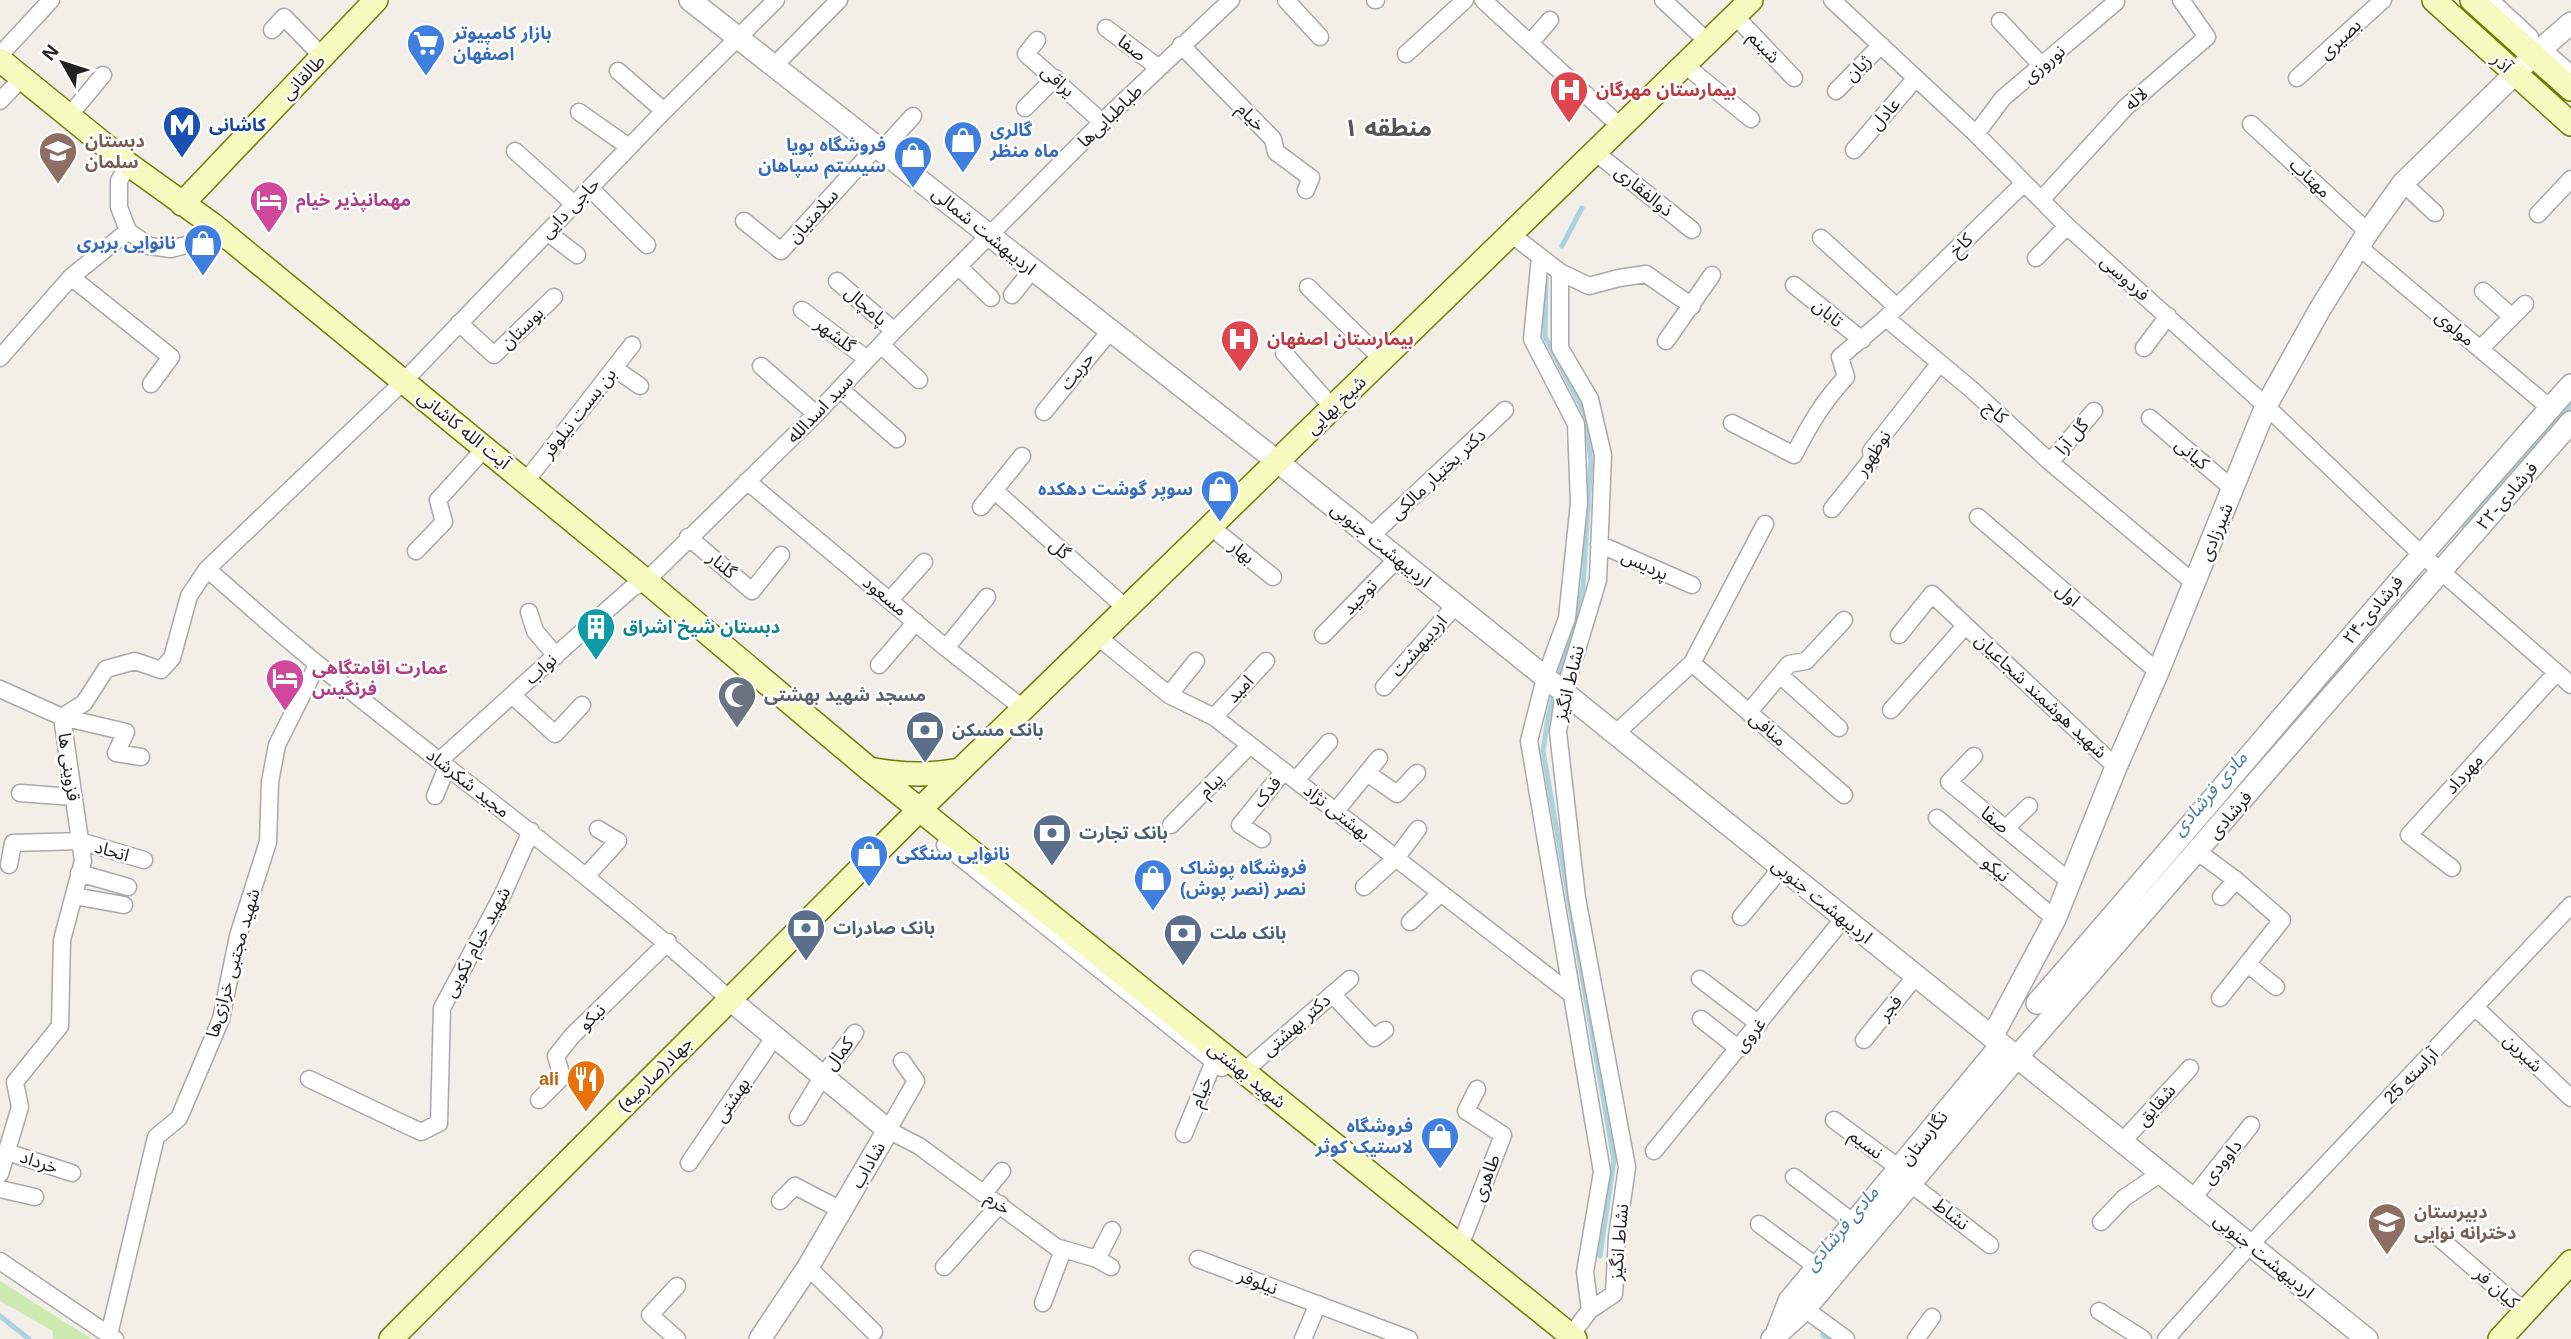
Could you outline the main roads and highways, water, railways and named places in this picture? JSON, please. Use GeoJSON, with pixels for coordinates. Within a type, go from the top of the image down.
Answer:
{"type":"FeatureCollection","features":[{"type":"Feature","properties":{"kind":"main road","name":"طالقانی"},"geometry":{"type":"LineString","coordinates":[[177,209],[376,0]]}},
{"type":"Feature","properties":{"kind":"main road","name":"آذر"},"geometry":{"type":"LineString","coordinates":[[2434,0],[2571,124]]}},
{"type":"Feature","properties":{"kind":"main road","name":"آذر"},"geometry":{"type":"LineString","coordinates":[[2472,0],[2537,52],[2571,89]]}},
{"type":"Feature","properties":{"kind":"main road","name":"شیخ بهایی"},"geometry":{"type":"LineString","coordinates":[[922,818],[960,770],[1743,8]]}},
{"type":"Feature","properties":{"kind":"main road","name":"آیت الله کاشانی"},"geometry":{"type":"LineString","coordinates":[[0,57],[68,117],[128,164],[177,209],[213,225],[646,580],[868,768],[922,818]]}},
{"type":"Feature","properties":{"kind":"main road"},"geometry":{"type":"LineString","coordinates":[[868,768],[892,773],[925,774],[960,770]]}},
{"type":"Feature","properties":{"kind":"main road","name":"جهاد(صارمیه)"},"geometry":{"type":"LineString","coordinates":[[391,1339],[729,999],[922,818]]}},
{"type":"Feature","properties":{"kind":"main road","name":"شهید بهشتی"},"geometry":{"type":"LineString","coordinates":[[922,818],[1215,1056],[1243,1072],[1460,1246],[1569,1338]]}},
{"type":"Feature","properties":{"kind":"main road"},"geometry":{"type":"LineString","coordinates":[[2500,1339],[2571,1262]]}},
{"type":"Feature","properties":{"kind":"waterway"},"geometry":{"type":"LineString","coordinates":[[1562,246],[1582,208]]}},
{"type":"Feature","properties":{"kind":"waterway"},"geometry":{"type":"LineString","coordinates":[[1546,278],[1545,337],[1584,412],[1591,460],[1583,587],[1558,681]]}},
{"type":"Feature","properties":{"kind":"waterway","name":"مادی فرشادی"},"geometry":{"type":"LineString","coordinates":[[2462,525],[2571,405]]}},
{"type":"Feature","properties":{"kind":"waterway"},"geometry":{"type":"LineString","coordinates":[[1554,694],[1543,751],[1614,1160],[1600,1256]]}},
{"type":"Feature","properties":{"kind":"waterway"},"geometry":{"type":"LineString","coordinates":[[0,1316],[29,1339]]}},
{"type":"Feature","properties":{"kind":"waterway","name":"مادی فرشادی"},"geometry":{"type":"LineString","coordinates":[[1823,1335],[1828,1339]]}},
{"type":"Feature","properties":{"kind":"place","name":"بازار کامپیوتر اصفهان"},"geometry":{"type":"Point","coordinates":[426,77]}},
{"type":"Feature","properties":{"kind":"place","name":"بیمارستان مهرگان"},"geometry":{"type":"Point","coordinates":[1569,124]}},
{"type":"Feature","properties":{"kind":"place","name":"کاشانی"},"geometry":{"type":"Point","coordinates":[182,159]}},
{"type":"Feature","properties":{"kind":"place","name":"گالری ماه منظر"},"geometry":{"type":"Point","coordinates":[963,174]}},
{"type":"Feature","properties":{"kind":"place","name":"دبستان سلمان"},"geometry":{"type":"Point","coordinates":[58,185]}},
{"type":"Feature","properties":{"kind":"place","name":"فروشگاه پویا سیستم سپاهان"},"geometry":{"type":"Point","coordinates":[913,189]}},
{"type":"Feature","properties":{"kind":"place","name":"مهمانپذیر خیام"},"geometry":{"type":"Point","coordinates":[269,234]}},
{"type":"Feature","properties":{"kind":"place","name":"نانوایی بربری"},"geometry":{"type":"Point","coordinates":[203,277]}},
{"type":"Feature","properties":{"kind":"place","name":"بیمارستان اصفهان"},"geometry":{"type":"Point","coordinates":[1240,373]}},
{"type":"Feature","properties":{"kind":"place","name":"سوپر گوشت دهکده"},"geometry":{"type":"Point","coordinates":[1220,523]}},
{"type":"Feature","properties":{"kind":"place","name":"دبستان شیخ اشراق"},"geometry":{"type":"Point","coordinates":[596,661]}},
{"type":"Feature","properties":{"kind":"place","name":"عمارت اقامتگاهی فرنگیس"},"geometry":{"type":"Point","coordinates":[285,712]}},
{"type":"Feature","properties":{"kind":"place","name":"مسجد شهید بهشتی"},"geometry":{"type":"Point","coordinates":[737,729]}},
{"type":"Feature","properties":{"kind":"place","name":"بانک مسکن"},"geometry":{"type":"Point","coordinates":[925,764]}},
{"type":"Feature","properties":{"kind":"place","name":"بانک تجارت"},"geometry":{"type":"Point","coordinates":[1052,867]}},
{"type":"Feature","properties":{"kind":"place","name":"نانوایی سنگکی"},"geometry":{"type":"Point","coordinates":[869,888]}},
{"type":"Feature","properties":{"kind":"place","name":"فروشگاه پوشاک نصر (نصر پوش)"},"geometry":{"type":"Point","coordinates":[1153,912]}},
{"type":"Feature","properties":{"kind":"place","name":"بانک صادرات"},"geometry":{"type":"Point","coordinates":[806,962]}},
{"type":"Feature","properties":{"kind":"place","name":"بانک ملت"},"geometry":{"type":"Point","coordinates":[1183,967]}},
{"type":"Feature","properties":{"kind":"place","name":"ali"},"geometry":{"type":"Point","coordinates":[586,1113]}},
{"type":"Feature","properties":{"kind":"place","name":"فروشگاه لاستیک کوثر"},"geometry":{"type":"Point","coordinates":[1440,1170]}},
{"type":"Feature","properties":{"kind":"place","name":"دبیرستان دخترانه نوایی"},"geometry":{"type":"Point","coordinates":[2387,1256]}},
{"type":"Feature","properties":{"kind":"district","name":"منطقه ۱"},"geometry":{"type":"Point","coordinates":[1388,128]}}]}
